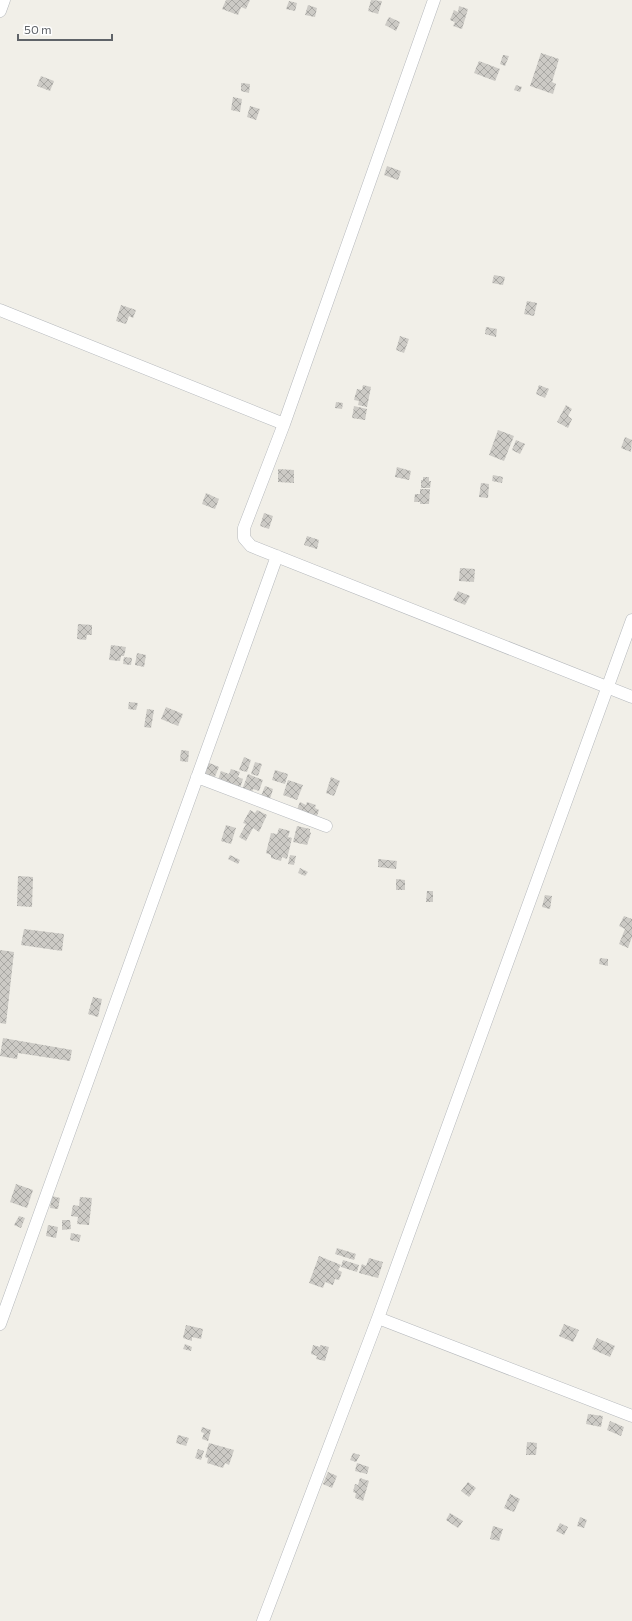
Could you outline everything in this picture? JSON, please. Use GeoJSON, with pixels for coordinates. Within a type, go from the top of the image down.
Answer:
{"type":"FeatureCollection","features":[{"type":"Feature","properties":{"kind":"street"},"geometry":{"type":"LineString","coordinates":[[0,11],[4,0]]}},
{"type":"Feature","properties":{"kind":"street"},"geometry":{"type":"LineString","coordinates":[[434,0],[284,424],[244,528],[244,538],[251,546],[632,698]]}},
{"type":"Feature","properties":{"kind":"street"},"geometry":{"type":"LineString","coordinates":[[0,310],[284,424]]}},
{"type":"Feature","properties":{"kind":"street"},"geometry":{"type":"LineString","coordinates":[[0,1324],[277,556]]}},
{"type":"Feature","properties":{"kind":"street"},"geometry":{"type":"LineString","coordinates":[[263,1621],[378,1318],[632,620]]}},
{"type":"Feature","properties":{"kind":"street"},"geometry":{"type":"LineString","coordinates":[[197,777],[326,826]]}},
{"type":"Feature","properties":{"kind":"street"},"geometry":{"type":"LineString","coordinates":[[378,1318],[632,1416]]}},
{"type":"Feature","properties":{"kind":"building"},"geometry":{"type":"Polygon","coordinates":[[[226,0],[250,0],[246,9],[241,7],[238,15],[222,9],[226,0]]]}},
{"type":"Feature","properties":{"kind":"building"},"geometry":{"type":"Polygon","coordinates":[[[371,0],[382,1],[378,14],[368,11],[371,0]]]}},
{"type":"Feature","properties":{"kind":"building"},"geometry":{"type":"Polygon","coordinates":[[[289,1],[297,3],[295,11],[286,9],[289,1]]]}},
{"type":"Feature","properties":{"kind":"building"},"geometry":{"type":"Polygon","coordinates":[[[308,5],[317,8],[315,17],[305,15],[308,5]]]}},
{"type":"Feature","properties":{"kind":"building"},"geometry":{"type":"Polygon","coordinates":[[[459,6],[468,9],[462,29],[453,26],[455,22],[450,20],[454,10],[458,12],[459,6]]]}},
{"type":"Feature","properties":{"kind":"building"},"geometry":{"type":"Polygon","coordinates":[[[389,17],[400,22],[396,31],[385,25],[389,17]]]}},
{"type":"Feature","properties":{"kind":"building"},"geometry":{"type":"Polygon","coordinates":[[[541,53],[559,59],[552,82],[556,84],[553,94],[530,86],[541,53]]]}},
{"type":"Feature","properties":{"kind":"building"},"geometry":{"type":"Polygon","coordinates":[[[503,55],[509,56],[505,66],[500,64],[503,55]]]}},
{"type":"Feature","properties":{"kind":"building"},"geometry":{"type":"Polygon","coordinates":[[[479,61],[500,69],[495,81],[474,73],[479,61]]]}},
{"type":"Feature","properties":{"kind":"building"},"geometry":{"type":"Polygon","coordinates":[[[41,76],[54,81],[50,91],[37,86],[41,76]]]}},
{"type":"Feature","properties":{"kind":"building"},"geometry":{"type":"Polygon","coordinates":[[[241,83],[250,84],[249,93],[241,91],[241,83]]]}},
{"type":"Feature","properties":{"kind":"building"},"geometry":{"type":"Polygon","coordinates":[[[516,85],[522,87],[520,92],[514,90],[516,85]]]}},
{"type":"Feature","properties":{"kind":"building"},"geometry":{"type":"Polygon","coordinates":[[[233,97],[242,99],[240,112],[231,110],[233,97]]]}},
{"type":"Feature","properties":{"kind":"building"},"geometry":{"type":"Polygon","coordinates":[[[250,106],[260,109],[256,120],[247,117],[250,106]]]}},
{"type":"Feature","properties":{"kind":"building"},"geometry":{"type":"Polygon","coordinates":[[[387,166],[401,171],[398,180],[384,175],[387,166]]]}},
{"type":"Feature","properties":{"kind":"building"},"geometry":{"type":"Polygon","coordinates":[[[494,275],[505,277],[503,285],[492,283],[494,275]]]}},
{"type":"Feature","properties":{"kind":"building"},"geometry":{"type":"Polygon","coordinates":[[[527,301],[537,303],[534,316],[524,314],[527,301]]]}},
{"type":"Feature","properties":{"kind":"building"},"geometry":{"type":"Polygon","coordinates":[[[121,305],[136,310],[133,318],[129,316],[126,324],[116,321],[121,305]]]}},
{"type":"Feature","properties":{"kind":"building"},"geometry":{"type":"Polygon","coordinates":[[[486,327],[497,329],[496,337],[485,334],[486,327]]]}},
{"type":"Feature","properties":{"kind":"building"},"geometry":{"type":"Polygon","coordinates":[[[400,336],[409,339],[404,353],[396,350],[400,336]]]}},
{"type":"Feature","properties":{"kind":"building"},"geometry":{"type":"Polygon","coordinates":[[[363,385],[371,387],[367,407],[358,405],[359,401],[354,400],[357,389],[362,390],[363,385]]]}},
{"type":"Feature","properties":{"kind":"building"},"geometry":{"type":"Polygon","coordinates":[[[539,385],[549,389],[545,398],[536,394],[539,385]]]}},
{"type":"Feature","properties":{"kind":"building"},"geometry":{"type":"Polygon","coordinates":[[[336,402],[343,403],[342,409],[335,408],[336,402]]]}},
{"type":"Feature","properties":{"kind":"building"},"geometry":{"type":"Polygon","coordinates":[[[566,405],[572,409],[568,416],[572,419],[568,428],[557,422],[566,405]]]}},
{"type":"Feature","properties":{"kind":"building"},"geometry":{"type":"Polygon","coordinates":[[[354,406],[367,409],[365,420],[352,418],[354,406]]]}},
{"type":"Feature","properties":{"kind":"building"},"geometry":{"type":"Polygon","coordinates":[[[498,430],[514,436],[504,461],[489,455],[498,430]]]}},
{"type":"Feature","properties":{"kind":"building"},"geometry":{"type":"Polygon","coordinates":[[[625,437],[632,440],[631,452],[621,448],[625,437]]]}},
{"type":"Feature","properties":{"kind":"building"},"geometry":{"type":"Polygon","coordinates":[[[516,440],[525,444],[520,454],[512,450],[516,440]]]}},
{"type":"Feature","properties":{"kind":"building"},"geometry":{"type":"Polygon","coordinates":[[[397,467],[411,471],[409,480],[395,477],[397,467]]]}},
{"type":"Feature","properties":{"kind":"building"},"geometry":{"type":"Polygon","coordinates":[[[278,469],[294,470],[294,483],[278,482],[278,469]]]}},
{"type":"Feature","properties":{"kind":"building"},"geometry":{"type":"Polygon","coordinates":[[[493,475],[503,477],[502,483],[492,481],[493,475]]]}},
{"type":"Feature","properties":{"kind":"building"},"geometry":{"type":"Polygon","coordinates":[[[423,477],[429,477],[429,481],[431,481],[430,488],[421,488],[421,480],[423,480],[423,477]]]}},
{"type":"Feature","properties":{"kind":"building"},"geometry":{"type":"Polygon","coordinates":[[[481,483],[489,484],[488,498],[479,497],[481,483]]]}},
{"type":"Feature","properties":{"kind":"building"},"geometry":{"type":"Polygon","coordinates":[[[420,489],[430,489],[429,504],[414,502],[415,494],[420,494],[420,489]]]}},
{"type":"Feature","properties":{"kind":"building"},"geometry":{"type":"Polygon","coordinates":[[[206,493],[219,499],[215,509],[202,504],[206,493]]]}},
{"type":"Feature","properties":{"kind":"building"},"geometry":{"type":"Polygon","coordinates":[[[264,513],[273,516],[269,529],[260,526],[264,513]]]}},
{"type":"Feature","properties":{"kind":"building"},"geometry":{"type":"Polygon","coordinates":[[[307,536],[319,540],[317,549],[304,545],[307,536]]]}},
{"type":"Feature","properties":{"kind":"building"},"geometry":{"type":"Polygon","coordinates":[[[460,568],[475,569],[474,582],[459,581],[460,568]]]}},
{"type":"Feature","properties":{"kind":"building"},"geometry":{"type":"Polygon","coordinates":[[[458,591],[470,596],[465,605],[453,600],[458,591]]]}},
{"type":"Feature","properties":{"kind":"building"},"geometry":{"type":"Polygon","coordinates":[[[78,624],[92,625],[92,635],[87,635],[86,640],[77,639],[78,624]]]}},
{"type":"Feature","properties":{"kind":"building"},"geometry":{"type":"Polygon","coordinates":[[[111,645],[126,647],[124,656],[121,656],[120,661],[109,660],[111,645]]]}},
{"type":"Feature","properties":{"kind":"building"},"geometry":{"type":"Polygon","coordinates":[[[137,653],[146,655],[144,667],[135,665],[137,653]]]}},
{"type":"Feature","properties":{"kind":"building"},"geometry":{"type":"Polygon","coordinates":[[[124,657],[132,658],[131,665],[123,664],[124,657]]]}},
{"type":"Feature","properties":{"kind":"building"},"geometry":{"type":"Polygon","coordinates":[[[129,702],[138,703],[136,710],[128,709],[129,702]]]}},
{"type":"Feature","properties":{"kind":"building"},"geometry":{"type":"Polygon","coordinates":[[[166,707],[183,714],[178,726],[161,719],[166,707]]]}},
{"type":"Feature","properties":{"kind":"building"},"geometry":{"type":"Polygon","coordinates":[[[147,709],[154,710],[151,728],[144,727],[147,709]]]}},
{"type":"Feature","properties":{"kind":"building"},"geometry":{"type":"Polygon","coordinates":[[[181,750],[189,751],[188,762],[180,761],[181,750]]]}},
{"type":"Feature","properties":{"kind":"building"},"geometry":{"type":"Polygon","coordinates":[[[244,757],[251,760],[247,772],[239,770],[244,757]]]}},
{"type":"Feature","properties":{"kind":"building"},"geometry":{"type":"Polygon","coordinates":[[[207,762],[219,767],[214,779],[202,774],[207,762]]]}},
{"type":"Feature","properties":{"kind":"building"},"geometry":{"type":"Polygon","coordinates":[[[255,762],[262,764],[258,776],[251,774],[255,762]]]}},
{"type":"Feature","properties":{"kind":"building"},"geometry":{"type":"Polygon","coordinates":[[[231,769],[240,772],[238,777],[243,779],[240,788],[218,780],[221,771],[229,774],[231,769]]]}},
{"type":"Feature","properties":{"kind":"building"},"geometry":{"type":"Polygon","coordinates":[[[275,770],[288,774],[285,784],[272,780],[275,770]]]}},
{"type":"Feature","properties":{"kind":"building"},"geometry":{"type":"Polygon","coordinates":[[[248,774],[263,780],[259,791],[253,789],[252,793],[242,790],[248,774]]]}},
{"type":"Feature","properties":{"kind":"building"},"geometry":{"type":"Polygon","coordinates":[[[331,777],[340,781],[334,796],[326,793],[331,777]]]}},
{"type":"Feature","properties":{"kind":"building"},"geometry":{"type":"Polygon","coordinates":[[[288,780],[303,785],[297,800],[283,795],[288,780]]]}},
{"type":"Feature","properties":{"kind":"building"},"geometry":{"type":"Polygon","coordinates":[[[265,786],[273,789],[270,799],[261,796],[265,786]]]}},
{"type":"Feature","properties":{"kind":"building"},"geometry":{"type":"Polygon","coordinates":[[[300,802],[306,805],[307,802],[316,805],[315,808],[319,810],[316,819],[296,812],[300,802]]]}},
{"type":"Feature","properties":{"kind":"building"},"geometry":{"type":"Polygon","coordinates":[[[250,810],[255,813],[257,810],[267,815],[259,832],[253,828],[246,841],[239,837],[246,824],[243,823],[250,810]]]}},
{"type":"Feature","properties":{"kind":"building"},"geometry":{"type":"Polygon","coordinates":[[[226,825],[236,828],[231,844],[221,841],[226,825]]]}},
{"type":"Feature","properties":{"kind":"building"},"geometry":{"type":"Polygon","coordinates":[[[297,826],[310,829],[311,833],[307,845],[293,842],[297,826]]]}},
{"type":"Feature","properties":{"kind":"building"},"geometry":{"type":"Polygon","coordinates":[[[279,828],[290,831],[288,837],[292,838],[287,859],[282,857],[281,861],[271,858],[271,855],[266,853],[271,833],[277,834],[279,828]]]}},
{"type":"Feature","properties":{"kind":"building"},"geometry":{"type":"Polygon","coordinates":[[[230,855],[240,860],[238,864],[228,859],[230,855]]]}},
{"type":"Feature","properties":{"kind":"building"},"geometry":{"type":"Polygon","coordinates":[[[290,855],[296,856],[294,865],[288,864],[290,855]]]}},
{"type":"Feature","properties":{"kind":"building"},"geometry":{"type":"Polygon","coordinates":[[[378,859],[397,861],[396,869],[378,867],[378,859]]]}},
{"type":"Feature","properties":{"kind":"building"},"geometry":{"type":"Polygon","coordinates":[[[300,868],[308,872],[305,876],[298,873],[300,868]]]}},
{"type":"Feature","properties":{"kind":"building"},"geometry":{"type":"Polygon","coordinates":[[[18,876],[33,877],[32,907],[17,906],[18,876]]]}},
{"type":"Feature","properties":{"kind":"building"},"geometry":{"type":"Polygon","coordinates":[[[396,879],[405,880],[405,890],[396,890],[396,879]]]}},
{"type":"Feature","properties":{"kind":"building"},"geometry":{"type":"Polygon","coordinates":[[[427,891],[433,891],[433,902],[426,902],[427,891]]]}},
{"type":"Feature","properties":{"kind":"building"},"geometry":{"type":"Polygon","coordinates":[[[545,895],[552,896],[550,909],[542,907],[545,895]]]}},
{"type":"Feature","properties":{"kind":"building"},"geometry":{"type":"Polygon","coordinates":[[[624,916],[632,919],[632,937],[628,948],[619,944],[625,929],[619,926],[624,916]]]}},
{"type":"Feature","properties":{"kind":"building"},"geometry":{"type":"Polygon","coordinates":[[[24,929],[64,934],[62,951],[21,945],[24,929]]]}},
{"type":"Feature","properties":{"kind":"building"},"geometry":{"type":"Polygon","coordinates":[[[0,950],[14,952],[6,1024],[0,1023],[0,950]]]}},
{"type":"Feature","properties":{"kind":"building"},"geometry":{"type":"Polygon","coordinates":[[[600,958],[608,959],[608,966],[599,964],[600,958]]]}},
{"type":"Feature","properties":{"kind":"building"},"geometry":{"type":"Polygon","coordinates":[[[93,997],[102,999],[98,1017],[88,1014],[93,997]]]}},
{"type":"Feature","properties":{"kind":"building"},"geometry":{"type":"Polygon","coordinates":[[[3,1038],[72,1050],[70,1061],[18,1053],[17,1059],[0,1056],[3,1038]]]}},
{"type":"Feature","properties":{"kind":"building"},"geometry":{"type":"Polygon","coordinates":[[[16,1184],[33,1190],[27,1208],[10,1202],[16,1184]]]}},
{"type":"Feature","properties":{"kind":"building"},"geometry":{"type":"Polygon","coordinates":[[[52,1196],[60,1198],[58,1209],[50,1208],[52,1196]]]}},
{"type":"Feature","properties":{"kind":"building"},"geometry":{"type":"Polygon","coordinates":[[[80,1197],[92,1198],[89,1225],[77,1224],[78,1217],[71,1216],[73,1205],[79,1206],[80,1197]]]}},
{"type":"Feature","properties":{"kind":"building"},"geometry":{"type":"Polygon","coordinates":[[[19,1216],[25,1218],[21,1228],[14,1225],[19,1216]]]}},
{"type":"Feature","properties":{"kind":"building"},"geometry":{"type":"Polygon","coordinates":[[[62,1220],[70,1220],[71,1229],[62,1230],[62,1220]]]}},
{"type":"Feature","properties":{"kind":"building"},"geometry":{"type":"Polygon","coordinates":[[[48,1225],[58,1227],[56,1238],[46,1236],[48,1225]]]}},
{"type":"Feature","properties":{"kind":"building"},"geometry":{"type":"Polygon","coordinates":[[[71,1233],[81,1235],[79,1242],[70,1240],[71,1233]]]}},
{"type":"Feature","properties":{"kind":"building"},"geometry":{"type":"Polygon","coordinates":[[[337,1248],[356,1254],[354,1260],[335,1254],[337,1248]]]}},
{"type":"Feature","properties":{"kind":"building"},"geometry":{"type":"Polygon","coordinates":[[[319,1256],[341,1265],[338,1270],[342,1272],[339,1280],[335,1279],[333,1285],[325,1282],[323,1288],[309,1283],[319,1256]]]}},
{"type":"Feature","properties":{"kind":"building"},"geometry":{"type":"Polygon","coordinates":[[[369,1258],[383,1262],[378,1278],[359,1273],[362,1264],[366,1266],[369,1258]]]}},
{"type":"Feature","properties":{"kind":"building"},"geometry":{"type":"Polygon","coordinates":[[[343,1260],[359,1265],[357,1272],[341,1267],[343,1260]]]}},
{"type":"Feature","properties":{"kind":"building"},"geometry":{"type":"Polygon","coordinates":[[[564,1324],[579,1330],[573,1342],[559,1336],[564,1324]]]}},
{"type":"Feature","properties":{"kind":"building"},"geometry":{"type":"Polygon","coordinates":[[[186,1325],[203,1329],[201,1339],[192,1337],[192,1341],[183,1338],[186,1325]]]}},
{"type":"Feature","properties":{"kind":"building"},"geometry":{"type":"Polygon","coordinates":[[[597,1338],[615,1346],[610,1357],[592,1349],[597,1338]]]}},
{"type":"Feature","properties":{"kind":"building"},"geometry":{"type":"Polygon","coordinates":[[[185,1344],[192,1347],[191,1351],[183,1349],[185,1344]]]}},
{"type":"Feature","properties":{"kind":"building"},"geometry":{"type":"Polygon","coordinates":[[[313,1345],[329,1347],[325,1361],[316,1359],[317,1356],[311,1354],[313,1345]]]}},
{"type":"Feature","properties":{"kind":"building"},"geometry":{"type":"Polygon","coordinates":[[[588,1414],[603,1416],[601,1427],[586,1424],[588,1414]]]}},
{"type":"Feature","properties":{"kind":"building"},"geometry":{"type":"Polygon","coordinates":[[[610,1421],[624,1427],[621,1436],[607,1430],[610,1421]]]}},
{"type":"Feature","properties":{"kind":"building"},"geometry":{"type":"Polygon","coordinates":[[[202,1427],[211,1430],[208,1441],[202,1439],[204,1433],[201,1432],[202,1427]]]}},
{"type":"Feature","properties":{"kind":"building"},"geometry":{"type":"Polygon","coordinates":[[[178,1435],[189,1438],[186,1446],[176,1443],[178,1435]]]}},
{"type":"Feature","properties":{"kind":"building"},"geometry":{"type":"Polygon","coordinates":[[[527,1442],[537,1443],[536,1455],[526,1455],[527,1442]]]}},
{"type":"Feature","properties":{"kind":"building"},"geometry":{"type":"Polygon","coordinates":[[[209,1443],[234,1450],[229,1465],[225,1463],[223,1468],[207,1463],[208,1458],[205,1457],[209,1443]]]}},
{"type":"Feature","properties":{"kind":"building"},"geometry":{"type":"Polygon","coordinates":[[[198,1449],[204,1451],[201,1460],[195,1458],[198,1449]]]}},
{"type":"Feature","properties":{"kind":"building"},"geometry":{"type":"Polygon","coordinates":[[[353,1453],[360,1455],[356,1462],[350,1460],[353,1453]]]}},
{"type":"Feature","properties":{"kind":"building"},"geometry":{"type":"Polygon","coordinates":[[[357,1463],[369,1467],[367,1474],[355,1471],[357,1463]]]}},
{"type":"Feature","properties":{"kind":"building"},"geometry":{"type":"Polygon","coordinates":[[[328,1472],[337,1476],[332,1488],[323,1484],[328,1472]]]}},
{"type":"Feature","properties":{"kind":"building"},"geometry":{"type":"Polygon","coordinates":[[[360,1478],[369,1481],[363,1501],[355,1498],[356,1493],[353,1492],[355,1484],[358,1485],[360,1478]]]}},
{"type":"Feature","properties":{"kind":"building"},"geometry":{"type":"Polygon","coordinates":[[[468,1482],[476,1488],[469,1497],[461,1491],[468,1482]]]}},
{"type":"Feature","properties":{"kind":"building"},"geometry":{"type":"Polygon","coordinates":[[[510,1494],[520,1499],[514,1512],[504,1508],[510,1494]]]}},
{"type":"Feature","properties":{"kind":"building"},"geometry":{"type":"Polygon","coordinates":[[[450,1513],[463,1521],[458,1528],[446,1520],[450,1513]]]}},
{"type":"Feature","properties":{"kind":"building"},"geometry":{"type":"Polygon","coordinates":[[[580,1517],[587,1520],[584,1528],[577,1526],[580,1517]]]}},
{"type":"Feature","properties":{"kind":"building"},"geometry":{"type":"Polygon","coordinates":[[[560,1523],[568,1527],[564,1535],[556,1531],[560,1523]]]}},
{"type":"Feature","properties":{"kind":"building"},"geometry":{"type":"Polygon","coordinates":[[[493,1526],[503,1529],[499,1541],[490,1539],[493,1526]]]}}]}
